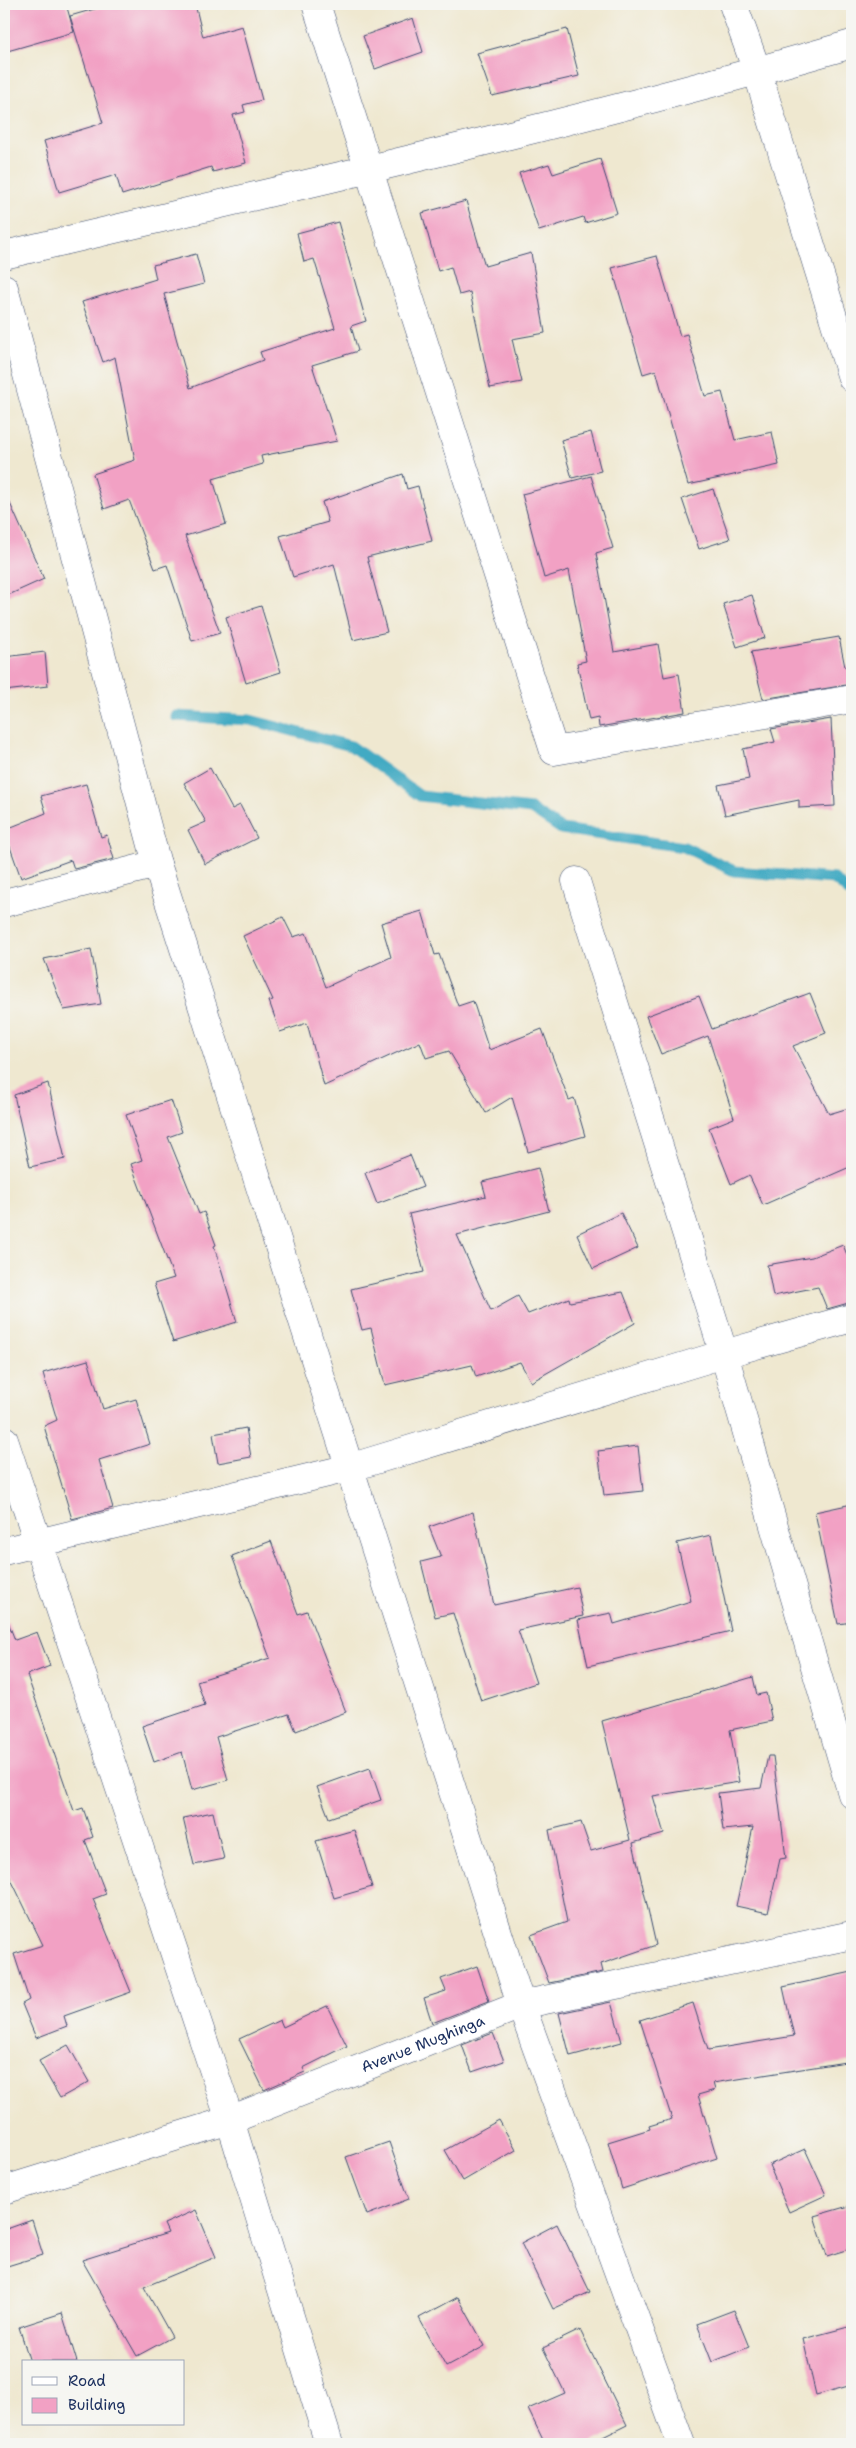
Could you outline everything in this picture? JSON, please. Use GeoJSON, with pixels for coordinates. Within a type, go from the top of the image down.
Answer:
{"type":"FeatureCollection","features":[{"type":"Feature","properties":{"kind":"street"},"geometry":{"type":"LineString","coordinates":[[316,4],[554,751],[852,699]]}},
{"type":"Feature","properties":{"kind":"street"},"geometry":{"type":"LineString","coordinates":[[733,4],[757,71],[852,378]]}},
{"type":"Feature","properties":{"kind":"street"},"geometry":{"type":"LineString","coordinates":[[4,255],[369,169],[757,71],[852,44]]}},
{"type":"Feature","properties":{"kind":"street"},"geometry":{"type":"LineString","coordinates":[[4,288],[158,864],[521,2005],[680,2444]]}},
{"type":"Feature","properties":{"kind":"street"},"geometry":{"type":"LineString","coordinates":[[4,903],[158,864]]}},
{"type":"Feature","properties":{"kind":"street"},"geometry":{"type":"LineString","coordinates":[[576,882],[724,1354],[852,1794]]}},
{"type":"Feature","properties":{"kind":"street"},"geometry":{"type":"LineString","coordinates":[[4,1551],[349,1468],[724,1354],[852,1318]]}},
{"type":"Feature","properties":{"kind":"street"},"geometry":{"type":"LineString","coordinates":[[4,1440],[36,1542],[230,2120],[329,2444]]}},
{"type":"Feature","properties":{"kind":"street","name":"Avenue Mughinga"},"geometry":{"type":"LineString","coordinates":[[4,2190],[230,2120],[521,2005],[852,1935]]}},
{"type":"Feature","properties":{"kind":"building"},"geometry":{"type":"Polygon","coordinates":[[[4,4],[66,4],[74,32],[4,52],[4,4]]]}},
{"type":"Feature","properties":{"kind":"building"},"geometry":{"type":"Polygon","coordinates":[[[112,4],[195,4],[203,37],[242,26],[262,100],[243,105],[245,112],[233,115],[246,163],[213,172],[211,167],[122,195],[116,175],[59,192],[44,141],[103,123],[70,16],[112,4]]]}},
{"type":"Feature","properties":{"kind":"building"},"geometry":{"type":"Polygon","coordinates":[[[413,18],[423,52],[375,69],[363,36],[413,18]]]}},
{"type":"Feature","properties":{"kind":"building"},"geometry":{"type":"Polygon","coordinates":[[[567,29],[579,76],[492,96],[477,53],[567,29]]]}},
{"type":"Feature","properties":{"kind":"building"},"geometry":{"type":"Polygon","coordinates":[[[600,159],[617,213],[585,223],[583,217],[539,231],[519,173],[549,164],[553,174],[600,159]]]}},
{"type":"Feature","properties":{"kind":"building"},"geometry":{"type":"Polygon","coordinates":[[[466,201],[485,266],[531,253],[545,333],[512,339],[522,382],[490,388],[470,292],[459,295],[451,267],[438,271],[422,213],[466,201]]]}},
{"type":"Feature","properties":{"kind":"building"},"geometry":{"type":"Polygon","coordinates":[[[338,222],[366,321],[351,326],[358,351],[312,365],[337,441],[261,456],[263,464],[213,479],[226,524],[185,536],[220,633],[192,641],[167,565],[155,569],[129,500],[104,509],[93,474],[135,460],[115,357],[103,362],[82,302],[156,279],[153,265],[196,254],[204,284],[164,294],[190,388],[263,360],[260,352],[335,328],[314,259],[304,262],[297,233],[338,222]]]}},
{"type":"Feature","properties":{"kind":"building"},"geometry":{"type":"Polygon","coordinates":[[[657,256],[680,336],[687,334],[705,396],[722,392],[735,440],[772,432],[779,465],[688,485],[656,370],[643,374],[612,268],[657,256]]]}},
{"type":"Feature","properties":{"kind":"building"},"geometry":{"type":"Polygon","coordinates":[[[591,432],[601,471],[572,478],[561,440],[591,432]]]}},
{"type":"Feature","properties":{"kind":"building"},"geometry":{"type":"Polygon","coordinates":[[[403,474],[407,489],[418,486],[432,541],[367,557],[387,632],[353,640],[334,564],[293,577],[280,536],[328,522],[322,502],[403,474]]]}},
{"type":"Feature","properties":{"kind":"building"},"geometry":{"type":"Polygon","coordinates":[[[591,476],[613,548],[596,553],[614,652],[658,644],[664,677],[679,674],[685,712],[599,727],[598,718],[589,720],[577,663],[586,661],[569,570],[544,578],[522,494],[591,476]]]}},
{"type":"Feature","properties":{"kind":"building"},"geometry":{"type":"Polygon","coordinates":[[[713,489],[730,539],[699,549],[682,499],[713,489]]]}},
{"type":"Feature","properties":{"kind":"building"},"geometry":{"type":"Polygon","coordinates":[[[4,490],[44,579],[4,597],[4,490]]]}},
{"type":"Feature","properties":{"kind":"building"},"geometry":{"type":"Polygon","coordinates":[[[752,595],[765,638],[737,647],[723,604],[752,595]]]}},
{"type":"Feature","properties":{"kind":"building"},"geometry":{"type":"Polygon","coordinates":[[[261,606],[281,672],[246,683],[226,617],[261,606]]]}},
{"type":"Feature","properties":{"kind":"building"},"geometry":{"type":"Polygon","coordinates":[[[839,637],[845,667],[852,666],[852,684],[763,699],[751,652],[839,637]]]}},
{"type":"Feature","properties":{"kind":"building"},"geometry":{"type":"Polygon","coordinates":[[[45,652],[48,686],[4,691],[4,657],[45,652]]]}},
{"type":"Feature","properties":{"kind":"building"},"geometry":{"type":"Polygon","coordinates":[[[831,719],[835,806],[799,808],[799,800],[725,815],[718,785],[749,779],[743,749],[775,742],[771,729],[831,719]]]}},
{"type":"Feature","properties":{"kind":"building"},"geometry":{"type":"Polygon","coordinates":[[[210,768],[232,809],[240,805],[257,838],[205,864],[188,830],[206,822],[184,783],[210,768]]]}},
{"type":"Feature","properties":{"kind":"building"},"geometry":{"type":"Polygon","coordinates":[[[86,784],[101,837],[107,835],[114,859],[74,869],[71,860],[21,878],[4,830],[46,813],[41,796],[86,784]]]}},
{"type":"Feature","properties":{"kind":"building"},"geometry":{"type":"Polygon","coordinates":[[[422,911],[435,955],[439,954],[458,1006],[473,1001],[489,1050],[542,1029],[569,1100],[574,1098],[585,1136],[528,1152],[512,1097],[486,1113],[449,1051],[426,1058],[420,1042],[324,1086],[307,1023],[280,1032],[269,1001],[273,1000],[243,936],[283,917],[293,937],[306,933],[326,987],[391,957],[381,923],[422,911]]]}},
{"type":"Feature","properties":{"kind":"building"},"geometry":{"type":"Polygon","coordinates":[[[91,949],[101,1004],[64,1010],[44,959],[91,949]]]}},
{"type":"Feature","properties":{"kind":"building"},"geometry":{"type":"Polygon","coordinates":[[[810,993],[826,1033],[793,1046],[829,1114],[852,1107],[852,1166],[763,1205],[749,1175],[731,1184],[709,1128],[734,1118],[708,1036],[661,1054],[646,1016],[699,996],[712,1029],[810,993]]]}},
{"type":"Feature","properties":{"kind":"building"},"geometry":{"type":"Polygon","coordinates":[[[48,1083],[65,1159],[30,1167],[14,1095],[48,1083]]]}},
{"type":"Feature","properties":{"kind":"building"},"geometry":{"type":"Polygon","coordinates":[[[171,1100],[182,1132],[168,1137],[199,1214],[204,1212],[216,1245],[214,1246],[237,1322],[173,1342],[154,1284],[174,1278],[131,1164],[142,1160],[126,1115],[171,1100]]]}},
{"type":"Feature","properties":{"kind":"building"},"geometry":{"type":"Polygon","coordinates":[[[410,1155],[423,1187],[377,1204],[365,1173],[410,1155]]]}},
{"type":"Feature","properties":{"kind":"building"},"geometry":{"type":"Polygon","coordinates":[[[538,1168],[549,1211],[457,1235],[491,1311],[518,1296],[528,1314],[569,1298],[570,1302],[623,1292],[635,1323],[531,1382],[520,1362],[476,1377],[472,1365],[385,1385],[371,1328],[362,1330],[351,1289],[424,1272],[409,1214],[486,1196],[482,1182],[538,1168]]]}},
{"type":"Feature","properties":{"kind":"building"},"geometry":{"type":"Polygon","coordinates":[[[621,1213],[638,1248],[593,1269],[577,1234],[621,1213]]]}},
{"type":"Feature","properties":{"kind":"building"},"geometry":{"type":"Polygon","coordinates":[[[843,1245],[852,1267],[852,1302],[827,1309],[818,1287],[773,1296],[767,1265],[812,1257],[843,1245]]]}},
{"type":"Feature","properties":{"kind":"building"},"geometry":{"type":"Polygon","coordinates":[[[88,1360],[103,1409],[136,1399],[150,1444],[99,1460],[113,1508],[72,1519],[44,1426],[57,1420],[43,1373],[88,1360]]]}},
{"type":"Feature","properties":{"kind":"building"},"geometry":{"type":"Polygon","coordinates":[[[246,1428],[251,1457],[218,1463],[213,1434],[246,1428]]]}},
{"type":"Feature","properties":{"kind":"building"},"geometry":{"type":"Polygon","coordinates":[[[638,1446],[643,1491],[604,1495],[598,1451],[638,1446]]]}},
{"type":"Feature","properties":{"kind":"building"},"geometry":{"type":"Polygon","coordinates":[[[852,1504],[852,1622],[838,1624],[815,1512],[852,1504]]]}},
{"type":"Feature","properties":{"kind":"building"},"geometry":{"type":"Polygon","coordinates":[[[473,1512],[494,1605],[577,1587],[583,1616],[518,1630],[536,1683],[481,1701],[453,1613],[435,1617],[421,1562],[441,1557],[429,1527],[473,1512]]]}},
{"type":"Feature","properties":{"kind":"building"},"geometry":{"type":"Polygon","coordinates":[[[711,1535],[731,1631],[588,1666],[578,1620],[611,1613],[614,1624],[691,1601],[677,1543],[711,1535]]]}},
{"type":"Feature","properties":{"kind":"building"},"geometry":{"type":"Polygon","coordinates":[[[271,1541],[298,1614],[307,1611],[346,1712],[296,1731],[289,1714],[216,1737],[228,1780],[192,1790],[182,1752],[154,1762],[142,1726],[205,1705],[197,1681],[270,1658],[232,1556],[271,1541]]]}},
{"type":"Feature","properties":{"kind":"building"},"geometry":{"type":"Polygon","coordinates":[[[8,1622],[15,1640],[37,1632],[50,1666],[27,1675],[74,1811],[83,1808],[93,1837],[85,1840],[106,1894],[93,1899],[131,1992],[64,2016],[67,2026],[36,2038],[22,2004],[29,2000],[14,1954],[43,1945],[4,1865],[4,1623],[8,1622]]]}},
{"type":"Feature","properties":{"kind":"building"},"geometry":{"type":"Polygon","coordinates":[[[753,1677],[757,1695],[766,1693],[772,1721],[730,1730],[739,1782],[653,1796],[664,1834],[633,1843],[656,1945],[601,1964],[603,1972],[549,1983],[531,1935],[567,1922],[549,1830],[581,1822],[591,1851],[630,1840],[602,1721],[753,1677]]]}},
{"type":"Feature","properties":{"kind":"building"},"geometry":{"type":"Polygon","coordinates":[[[768,1756],[773,1756],[786,1858],[780,1859],[768,1913],[736,1906],[753,1827],[723,1830],[718,1793],[761,1788],[768,1756]]]}},
{"type":"Feature","properties":{"kind":"building"},"geometry":{"type":"Polygon","coordinates":[[[370,1768],[381,1800],[329,1818],[317,1787],[370,1768]]]}},
{"type":"Feature","properties":{"kind":"building"},"geometry":{"type":"Polygon","coordinates":[[[213,1812],[224,1859],[194,1865],[183,1818],[213,1812]]]}},
{"type":"Feature","properties":{"kind":"building"},"geometry":{"type":"Polygon","coordinates":[[[354,1830],[372,1887],[334,1898],[316,1841],[354,1830]]]}},
{"type":"Feature","properties":{"kind":"building"},"geometry":{"type":"Polygon","coordinates":[[[477,1966],[489,2001],[432,2023],[424,1998],[446,1991],[441,1979],[477,1966]]]}},
{"type":"Feature","properties":{"kind":"building"},"geometry":{"type":"Polygon","coordinates":[[[852,1972],[852,2061],[713,2083],[715,2090],[698,2095],[717,2158],[622,2189],[608,2142],[650,2129],[649,2126],[672,2119],[640,2020],[693,2003],[708,2050],[794,2036],[783,1987],[852,1972]]]}},
{"type":"Feature","properties":{"kind":"building"},"geometry":{"type":"Polygon","coordinates":[[[611,2002],[622,2042],[570,2056],[559,2013],[611,2002]]]}},
{"type":"Feature","properties":{"kind":"building"},"geometry":{"type":"Polygon","coordinates":[[[327,2006],[347,2046],[303,2068],[305,2072],[264,2090],[239,2039],[280,2020],[283,2027],[327,2006]]]}},
{"type":"Feature","properties":{"kind":"building"},"geometry":{"type":"Polygon","coordinates":[[[493,2033],[504,2061],[472,2072],[462,2045],[493,2033]]]}},
{"type":"Feature","properties":{"kind":"building"},"geometry":{"type":"Polygon","coordinates":[[[68,2045],[89,2082],[60,2098],[39,2061],[68,2045]]]}},
{"type":"Feature","properties":{"kind":"building"},"geometry":{"type":"Polygon","coordinates":[[[499,2120],[516,2150],[463,2181],[445,2150],[499,2120]]]}},
{"type":"Feature","properties":{"kind":"building"},"geometry":{"type":"Polygon","coordinates":[[[389,2142],[409,2199],[367,2215],[346,2157],[389,2142]]]}},
{"type":"Feature","properties":{"kind":"building"},"geometry":{"type":"Polygon","coordinates":[[[805,2149],[826,2195],[789,2212],[769,2165],[805,2149]]]}},
{"type":"Feature","properties":{"kind":"building"},"geometry":{"type":"Polygon","coordinates":[[[852,2205],[852,2248],[827,2256],[814,2216],[852,2205]]]}},
{"type":"Feature","properties":{"kind":"building"},"geometry":{"type":"Polygon","coordinates":[[[196,2210],[216,2257],[144,2287],[172,2337],[137,2356],[82,2260],[168,2233],[164,2224],[196,2210]]]}},
{"type":"Feature","properties":{"kind":"building"},"geometry":{"type":"Polygon","coordinates":[[[32,2220],[43,2255],[4,2267],[4,2230],[32,2220]]]}},
{"type":"Feature","properties":{"kind":"building"},"geometry":{"type":"Polygon","coordinates":[[[557,2224],[590,2292],[553,2309],[521,2243],[557,2224]]]}},
{"type":"Feature","properties":{"kind":"building"},"geometry":{"type":"Polygon","coordinates":[[[458,2297],[485,2346],[446,2367],[419,2318],[458,2297]]]}},
{"type":"Feature","properties":{"kind":"building"},"geometry":{"type":"Polygon","coordinates":[[[734,2310],[749,2347],[712,2362],[697,2324],[734,2310]]]}},
{"type":"Feature","properties":{"kind":"building"},"geometry":{"type":"Polygon","coordinates":[[[62,2313],[76,2360],[29,2360],[19,2327],[62,2313]]]}},
{"type":"Feature","properties":{"kind":"building"},"geometry":{"type":"Polygon","coordinates":[[[852,2326],[852,2385],[816,2395],[803,2339],[852,2326]]]}},
{"type":"Feature","properties":{"kind":"building"},"geometry":{"type":"Polygon","coordinates":[[[580,2330],[627,2425],[589,2444],[545,2444],[528,2409],[565,2393],[543,2348],[580,2330]]]}},
{"type":"Feature","properties":{"kind":"waterway"},"geometry":{"type":"LineString","coordinates":[[176,716],[250,720],[351,746],[420,796],[531,809],[561,829],[684,847],[734,871],[834,879],[852,894]]}}]}
